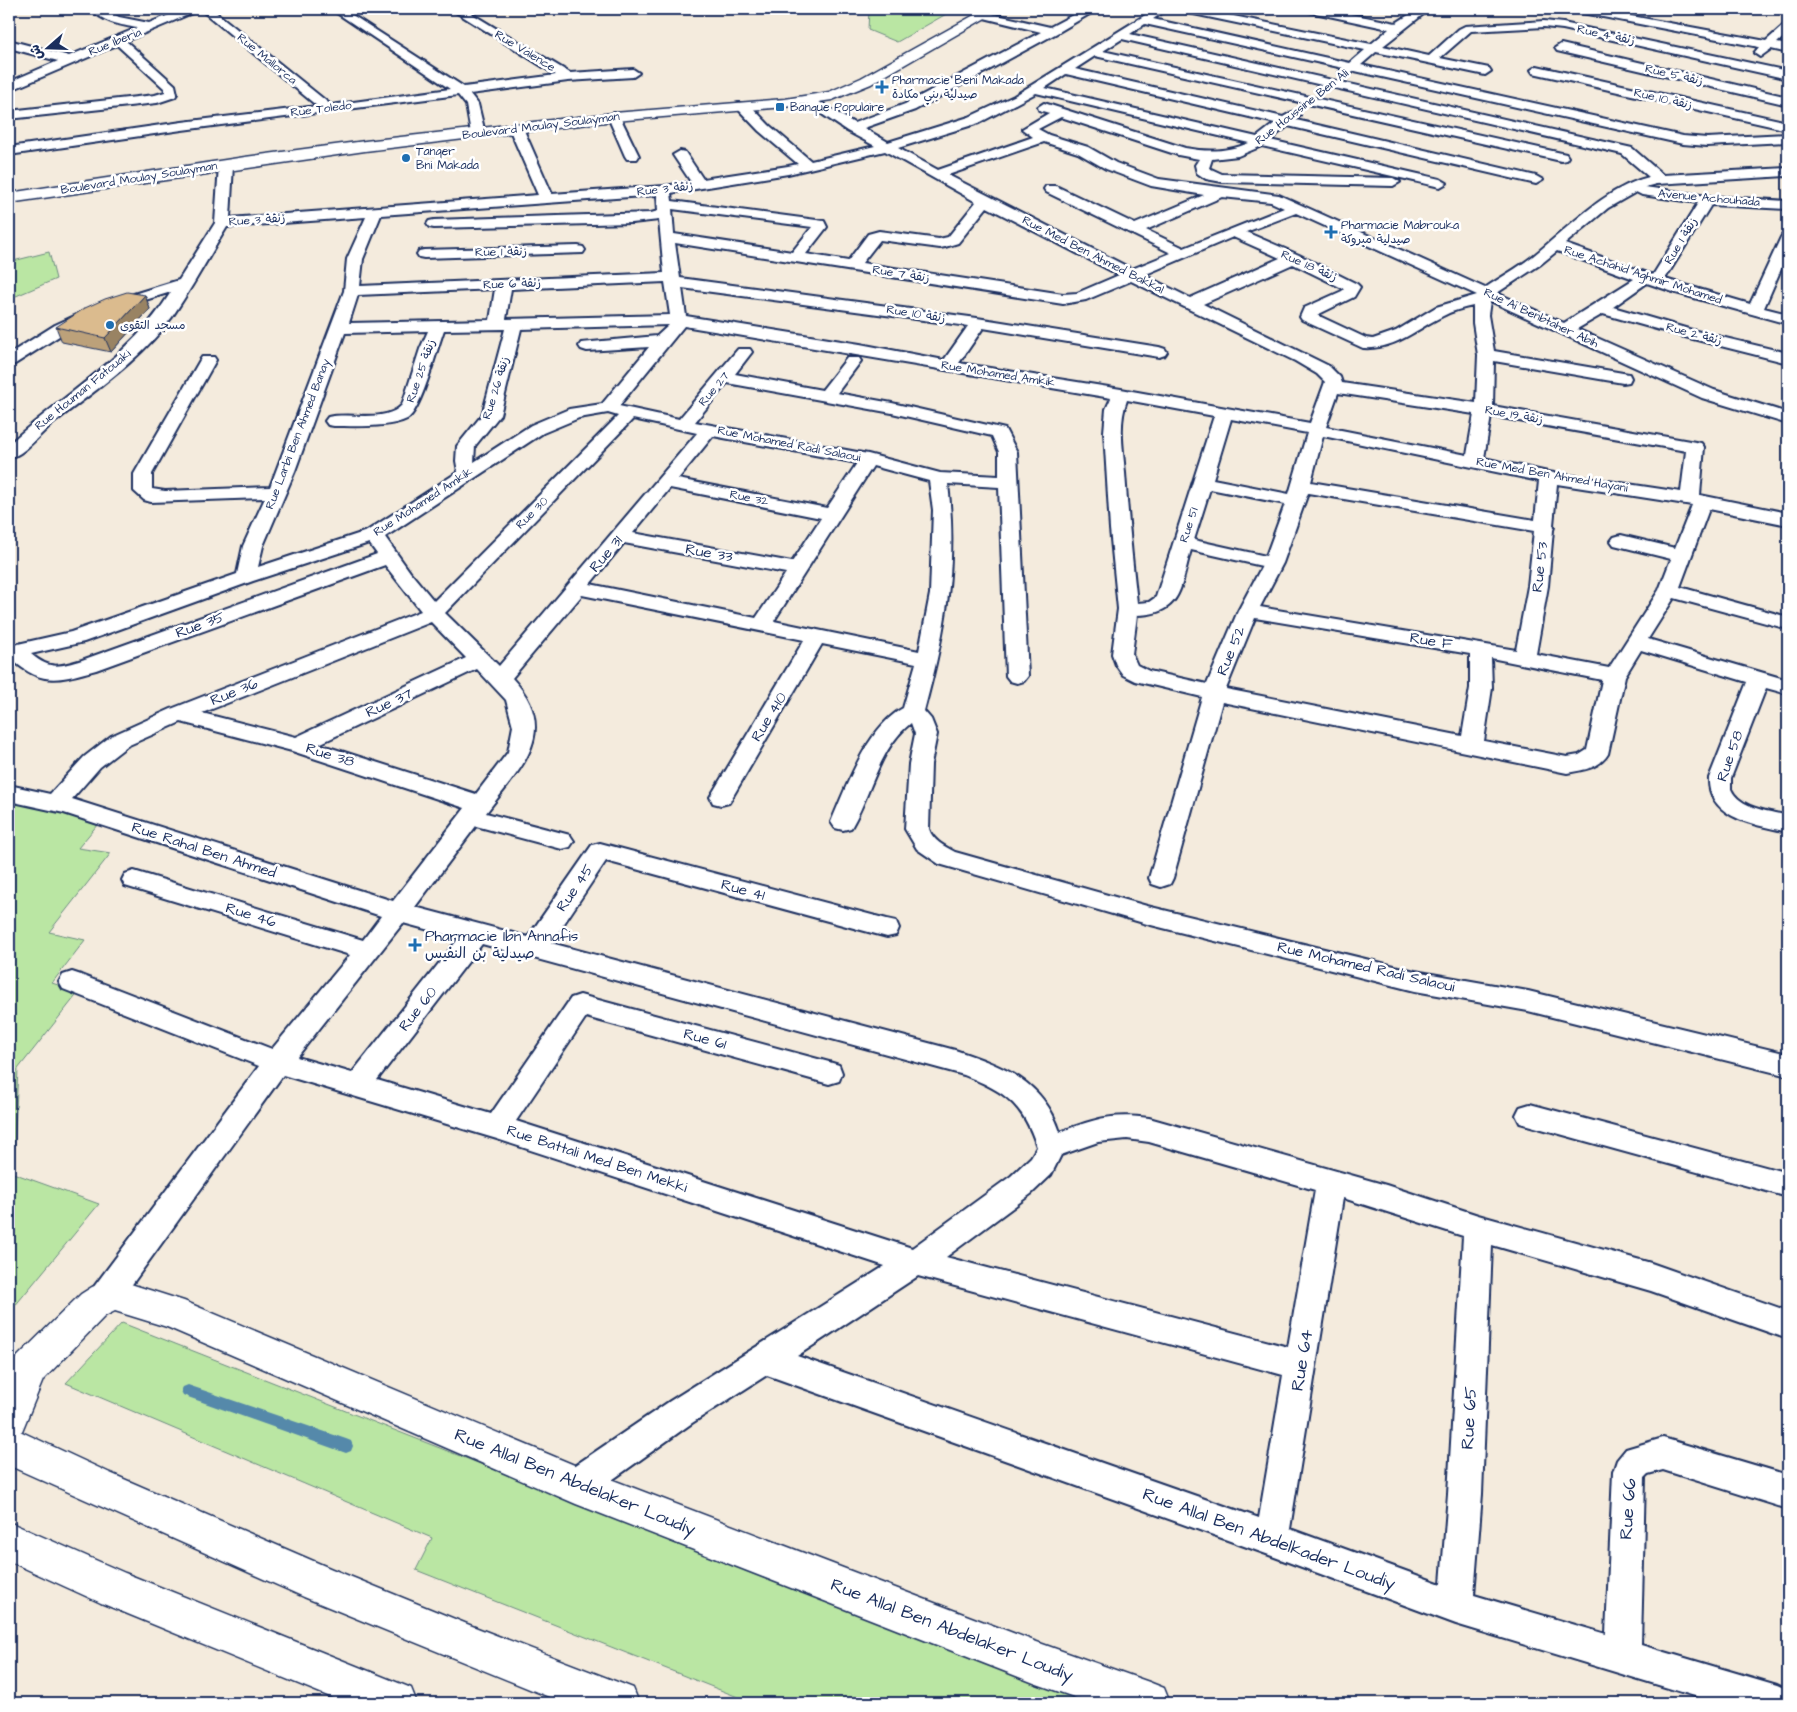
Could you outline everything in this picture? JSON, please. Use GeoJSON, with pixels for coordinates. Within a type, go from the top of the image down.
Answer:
{"type":"FeatureCollection","features":[{"type":"Feature","properties":{"kind":"main road","name":"Boulevard Moulay Soulayman"},"geometry":{"type":"LineString","coordinates":[[9,198],[226,165],[516,128],[614,116],[743,106],[832,96],[866,81],[989,12]]}},
{"type":"Feature","properties":{"kind":"main road","name":"Rue Allal Ben Abdelaker Loudiy"},"geometry":{"type":"LineString","coordinates":[[104,1298],[115,1295],[172,1312],[576,1485],[1034,1662],[1149,1703]]}},
{"type":"Feature","properties":{"kind":"main road"},"geometry":{"type":"LineString","coordinates":[[9,1418],[19,1381],[86,1311],[104,1298]]}},
{"type":"Feature","properties":{"kind":"main road"},"geometry":{"type":"LineString","coordinates":[[9,1444],[23,1453],[176,1523],[529,1670],[618,1703]]}},
{"type":"Feature","properties":{"kind":"main road"},"geometry":{"type":"LineString","coordinates":[[9,1541],[115,1589],[396,1703]]}},
{"type":"Feature","properties":{"kind":"street"},"geometry":{"type":"LineString","coordinates":[[97,9],[108,17],[119,21],[150,27]]}},
{"type":"Feature","properties":{"kind":"street","name":"Rue Iberia"},"geometry":{"type":"LineString","coordinates":[[9,86],[193,9]]}},
{"type":"Feature","properties":{"kind":"street","name":"Rue Mallorca"},"geometry":{"type":"LineString","coordinates":[[205,9],[328,109]]}},
{"type":"Feature","properties":{"kind":"street"},"geometry":{"type":"LineString","coordinates":[[336,9],[461,91],[472,104],[478,133]]}},
{"type":"Feature","properties":{"kind":"street","name":"Rue Valence"},"geometry":{"type":"LineString","coordinates":[[456,9],[568,77]]}},
{"type":"Feature","properties":{"kind":"street"},"geometry":{"type":"LineString","coordinates":[[852,128],[910,108],[1092,9]]}},
{"type":"Feature","properties":{"kind":"street","name":"Rue 3 زنقة"},"geometry":{"type":"LineString","coordinates":[[222,223],[547,199],[665,202],[700,185],[808,165],[886,147],[974,120],[1018,99],[1162,9]]}},
{"type":"Feature","properties":{"kind":"street"},"geometry":{"type":"LineString","coordinates":[[1184,9],[1485,71]]}},
{"type":"Feature","properties":{"kind":"street"},"geometry":{"type":"LineString","coordinates":[[1310,9],[1398,27]]}},
{"type":"Feature","properties":{"kind":"street"},"geometry":{"type":"LineString","coordinates":[[1577,9],[1788,49]]}},
{"type":"Feature","properties":{"kind":"street"},"geometry":{"type":"LineString","coordinates":[[1404,10],[1421,11]]}},
{"type":"Feature","properties":{"kind":"street","name":"Rue Houssine Ben Ali"},"geometry":{"type":"LineString","coordinates":[[1018,99],[1183,152],[1207,156],[1233,153],[1259,141],[1286,121],[1398,27],[1421,11]]}},
{"type":"Feature","properties":{"kind":"street"},"geometry":{"type":"LineString","coordinates":[[989,12],[1053,31]]}},
{"type":"Feature","properties":{"kind":"street"},"geometry":{"type":"LineString","coordinates":[[1512,14],[1523,24]]}},
{"type":"Feature","properties":{"kind":"street"},"geometry":{"type":"LineString","coordinates":[[1145,21],[1683,140],[1707,142],[1788,138]]}},
{"type":"Feature","properties":{"kind":"street","name":"Rue 4 زنقة"},"geometry":{"type":"LineString","coordinates":[[1432,60],[1463,31],[1470,28],[1523,24],[1563,26],[1788,75]]}},
{"type":"Feature","properties":{"kind":"street"},"geometry":{"type":"LineString","coordinates":[[1746,66],[1788,27]]}},
{"type":"Feature","properties":{"kind":"street"},"geometry":{"type":"LineString","coordinates":[[1119,36],[1627,151],[1660,180]]}},
{"type":"Feature","properties":{"kind":"street"},"geometry":{"type":"LineString","coordinates":[[9,115],[157,99],[172,94],[171,88],[119,41]]}},
{"type":"Feature","properties":{"kind":"street"},"geometry":{"type":"LineString","coordinates":[[9,42],[12,45],[68,60]]}},
{"type":"Feature","properties":{"kind":"street","name":"Rue 5 زنقة"},"geometry":{"type":"LineString","coordinates":[[1561,48],[1788,101]]}},
{"type":"Feature","properties":{"kind":"street"},"geometry":{"type":"LineString","coordinates":[[1092,52],[1561,158]]}},
{"type":"Feature","properties":{"kind":"street"},"geometry":{"type":"LineString","coordinates":[[1064,70],[1536,180]]}},
{"type":"Feature","properties":{"kind":"street","name":"Rue 10 زنقة"},"geometry":{"type":"LineString","coordinates":[[1537,70],[1788,126]]}},
{"type":"Feature","properties":{"kind":"street","name":"Rue Toledo"},"geometry":{"type":"LineString","coordinates":[[9,151],[182,126],[328,109],[568,77],[634,73]]}},
{"type":"Feature","properties":{"kind":"street"},"geometry":{"type":"LineString","coordinates":[[1684,116],[1696,115],[1725,87]]}},
{"type":"Feature","properties":{"kind":"street"},"geometry":{"type":"LineString","coordinates":[[1034,89],[1259,141],[1448,178]]}},
{"type":"Feature","properties":{"kind":"street","name":"Rue Med Ben Ahmed Bakkal"},"geometry":{"type":"LineString","coordinates":[[807,100],[852,128],[936,175],[1322,370],[1334,381],[1333,387]]}},
{"type":"Feature","properties":{"kind":"street"},"geometry":{"type":"LineString","coordinates":[[743,106],[764,128],[808,165]]}},
{"type":"Feature","properties":{"kind":"street"},"geometry":{"type":"LineString","coordinates":[[1044,138],[1029,129],[1060,112]]}},
{"type":"Feature","properties":{"kind":"street"},"geometry":{"type":"LineString","coordinates":[[614,116],[632,156]]}},
{"type":"Feature","properties":{"kind":"street"},"geometry":{"type":"LineString","coordinates":[[516,128],[547,199]]}},
{"type":"Feature","properties":{"kind":"street"},"geometry":{"type":"LineString","coordinates":[[936,175],[1044,138]]}},
{"type":"Feature","properties":{"kind":"street","name":"Rue Ai Benbtaher Abih"},"geometry":{"type":"LineString","coordinates":[[1044,138],[1083,150],[1111,166],[1145,180],[1220,193],[1268,196],[1484,296],[1565,329],[1708,394],[1788,419]]}},
{"type":"Feature","properties":{"kind":"street"},"geometry":{"type":"LineString","coordinates":[[680,156],[700,185]]}},
{"type":"Feature","properties":{"kind":"street"},"geometry":{"type":"LineString","coordinates":[[1207,156],[1202,165],[1202,170],[1211,176],[1222,178],[1448,178],[1465,163]]}},
{"type":"Feature","properties":{"kind":"street","name":"Rue Houman Fatouaki"},"geometry":{"type":"LineString","coordinates":[[9,453],[34,430],[96,382],[139,344],[165,315],[222,223],[226,165]]}},
{"type":"Feature","properties":{"kind":"street"},"geometry":{"type":"LineString","coordinates":[[1474,462],[1485,410],[1486,355],[1479,314],[1484,296],[1556,246],[1603,205],[1642,183],[1660,180],[1788,172]]}},
{"type":"Feature","properties":{"kind":"street"},"geometry":{"type":"LineString","coordinates":[[1051,188],[1183,253]]}},
{"type":"Feature","properties":{"kind":"street","name":"Avenue Achouhada"},"geometry":{"type":"LineString","coordinates":[[1631,190],[1706,200],[1788,204]]}},
{"type":"Feature","properties":{"kind":"street"},"geometry":{"type":"LineString","coordinates":[[1134,229],[1220,193]]}},
{"type":"Feature","properties":{"kind":"street"},"geometry":{"type":"LineString","coordinates":[[852,266],[873,237],[878,235],[940,244],[953,240],[985,200]]}},
{"type":"Feature","properties":{"kind":"street","name":"Rue 1 زنقة"},"geometry":{"type":"LineString","coordinates":[[1565,329],[1651,280],[1706,200]]}},
{"type":"Feature","properties":{"kind":"street"},"geometry":{"type":"LineString","coordinates":[[434,224],[632,219],[652,217],[665,202]]}},
{"type":"Feature","properties":{"kind":"street"},"geometry":{"type":"LineString","coordinates":[[608,408],[662,341],[675,329],[679,320],[665,202]]}},
{"type":"Feature","properties":{"kind":"street"},"geometry":{"type":"LineString","coordinates":[[665,202],[819,224],[820,227],[796,257]]}},
{"type":"Feature","properties":{"kind":"street"},"geometry":{"type":"LineString","coordinates":[[414,288],[440,207]]}},
{"type":"Feature","properties":{"kind":"street","name":"Rue 7 زنقة"},"geometry":{"type":"LineString","coordinates":[[668,237],[1070,299],[1095,292],[1233,232],[1297,208]]}},
{"type":"Feature","properties":{"kind":"street","name":"Rue Larbi Ben Ahmed Banay"},"geometry":{"type":"LineString","coordinates":[[246,577],[253,546],[277,492],[339,328],[352,291],[355,259],[375,212]]}},
{"type":"Feature","properties":{"kind":"street","name":"Rue 18 زنقة"},"geometry":{"type":"LineString","coordinates":[[1233,232],[1294,258],[1352,287],[1349,294],[1310,311],[1308,317],[1363,343],[1373,344],[1388,340],[1436,313],[1484,296]]}},
{"type":"Feature","properties":{"kind":"street"},"geometry":{"type":"LineString","coordinates":[[1755,310],[1788,237]]}},
{"type":"Feature","properties":{"kind":"street","name":"Rue Achahid Aghmir Mohamed"},"geometry":{"type":"LineString","coordinates":[[1556,246],[1651,280],[1788,319]]}},
{"type":"Feature","properties":{"kind":"street","name":"Rue 1 زنقة"},"geometry":{"type":"LineString","coordinates":[[424,254],[578,250]]}},
{"type":"Feature","properties":{"kind":"street"},"geometry":{"type":"LineString","coordinates":[[1190,304],[1294,258]]}},
{"type":"Feature","properties":{"kind":"street","name":"Rue 10 زنقة"},"geometry":{"type":"LineString","coordinates":[[673,280],[874,308],[995,318],[1159,352]]}},
{"type":"Feature","properties":{"kind":"street","name":"Rue 6 زنقة"},"geometry":{"type":"LineString","coordinates":[[352,291],[504,284],[673,280]]}},
{"type":"Feature","properties":{"kind":"street"},"geometry":{"type":"LineString","coordinates":[[9,361],[61,328],[104,308],[186,283]]}},
{"type":"Feature","properties":{"kind":"street"},"geometry":{"type":"LineString","coordinates":[[504,284],[506,324]]}},
{"type":"Feature","properties":{"kind":"street"},"geometry":{"type":"LineString","coordinates":[[948,366],[995,318],[1016,292]]}},
{"type":"Feature","properties":{"kind":"street","name":"Rue 2 زنقة"},"geometry":{"type":"LineString","coordinates":[[1601,308],[1687,333],[1788,358]]}},
{"type":"Feature","properties":{"kind":"street","name":"Rue Mohamed Amkik"},"geometry":{"type":"LineString","coordinates":[[339,328],[679,320],[1121,394],[1316,431]]}},
{"type":"Feature","properties":{"kind":"street","name":"Rue 26 زنقة"},"geometry":{"type":"LineString","coordinates":[[468,473],[463,452],[466,445],[486,424],[491,415],[506,324]]}},
{"type":"Feature","properties":{"kind":"street","name":"Rue 25 زنقة"},"geometry":{"type":"LineString","coordinates":[[334,421],[378,420],[402,415],[410,406],[428,349],[438,326]]}},
{"type":"Feature","properties":{"kind":"street"},"geometry":{"type":"LineString","coordinates":[[586,346],[662,341]]}},
{"type":"Feature","properties":{"kind":"street","name":"Rue 27"},"geometry":{"type":"LineString","coordinates":[[684,424],[744,352]]}},
{"type":"Feature","properties":{"kind":"street"},"geometry":{"type":"LineString","coordinates":[[1486,355],[1622,378]]}},
{"type":"Feature","properties":{"kind":"street"},"geometry":{"type":"LineString","coordinates":[[208,360],[143,474],[142,491],[151,496],[165,497],[277,492]]}},
{"type":"Feature","properties":{"kind":"street"},"geometry":{"type":"LineString","coordinates":[[826,396],[853,361]]}},
{"type":"Feature","properties":{"kind":"street"},"geometry":{"type":"LineString","coordinates":[[724,378],[901,410],[999,433],[1008,448],[1017,676]]}},
{"type":"Feature","properties":{"kind":"street"},"geometry":{"type":"LineString","coordinates":[[1316,431],[1333,387]]}},
{"type":"Feature","properties":{"kind":"street","name":"Rue 19 زنقة"},"geometry":{"type":"LineString","coordinates":[[1333,387],[1485,410],[1696,447],[1696,501]]}},
{"type":"Feature","properties":{"kind":"street"},"geometry":{"type":"LineString","coordinates":[[1121,394],[1115,409],[1113,432],[1119,529],[1128,609],[1122,654],[1126,666],[1130,670],[1142,676],[1214,693],[1567,765],[1585,762],[1596,754],[1614,676],[1670,590],[1682,555],[1696,501]]}},
{"type":"Feature","properties":{"kind":"street","name":"Rue Mohamed Amkik"},"geometry":{"type":"LineString","coordinates":[[12,652],[77,637],[246,577],[374,535],[537,429],[575,412],[608,408]]}},
{"type":"Feature","properties":{"kind":"street","name":"Rue Mohamed Radi Salaoui"},"geometry":{"type":"LineString","coordinates":[[608,408],[710,430],[868,459],[911,469],[938,478],[1008,482]]}},
{"type":"Feature","properties":{"kind":"street","name":"Rue 30"},"geometry":{"type":"LineString","coordinates":[[434,613],[630,413]]}},
{"type":"Feature","properties":{"kind":"street","name":"Rue 51"},"geometry":{"type":"LineString","coordinates":[[1128,609],[1155,607],[1162,604],[1166,598],[1224,413]]}},
{"type":"Feature","properties":{"kind":"street","name":"Rue 31"},"geometry":{"type":"LineString","coordinates":[[501,678],[710,430]]}},
{"type":"Feature","properties":{"kind":"street","name":"Rue Med Ben Ahmed Hayani"},"geometry":{"type":"LineString","coordinates":[[1316,431],[1548,477],[1696,501],[1788,519]]}},
{"type":"Feature","properties":{"kind":"street","name":"Rue 52"},"geometry":{"type":"LineString","coordinates":[[1161,878],[1214,693],[1248,611],[1273,563],[1298,493],[1316,431]]}},
{"type":"Feature","properties":{"kind":"street"},"geometry":{"type":"LineString","coordinates":[[762,626],[868,459]]}},
{"type":"Feature","properties":{"kind":"street","name":"Rue 53"},"geometry":{"type":"LineString","coordinates":[[1525,657],[1538,586],[1545,527],[1548,477]]}},
{"type":"Feature","properties":{"kind":"street"},"geometry":{"type":"LineString","coordinates":[[843,822],[856,788],[888,731],[901,717],[913,712],[928,659],[940,594],[942,510],[938,478]]}},
{"type":"Feature","properties":{"kind":"street","name":"Rue 32"},"geometry":{"type":"LineString","coordinates":[[666,482],[832,515]]}},
{"type":"Feature","properties":{"kind":"street"},"geometry":{"type":"LineString","coordinates":[[1203,482],[1545,527]]}},
{"type":"Feature","properties":{"kind":"street"},"geometry":{"type":"LineString","coordinates":[[104,1298],[277,1062],[368,951],[519,754],[524,732],[524,716],[513,695],[501,678],[479,660],[434,613],[388,557],[374,535]]}},
{"type":"Feature","properties":{"kind":"street","name":"Rue 33"},"geometry":{"type":"LineString","coordinates":[[621,537],[798,569]]}},
{"type":"Feature","properties":{"kind":"street"},"geometry":{"type":"LineString","coordinates":[[1621,542],[1682,555]]}},
{"type":"Feature","properties":{"kind":"street"},"geometry":{"type":"LineString","coordinates":[[1183,544],[1273,563]]}},
{"type":"Feature","properties":{"kind":"street","name":"Rue 35"},"geometry":{"type":"LineString","coordinates":[[12,652],[39,670],[56,672],[71,670],[388,557]]}},
{"type":"Feature","properties":{"kind":"street"},"geometry":{"type":"LineString","coordinates":[[578,588],[928,659]]}},
{"type":"Feature","properties":{"kind":"street"},"geometry":{"type":"LineString","coordinates":[[1670,590],[1788,622]]}},
{"type":"Feature","properties":{"kind":"street","name":"Rue F"},"geometry":{"type":"LineString","coordinates":[[1248,611],[1480,649],[1614,676]]}},
{"type":"Feature","properties":{"kind":"street","name":"Rue 36"},"geometry":{"type":"LineString","coordinates":[[55,804],[92,762],[119,741],[179,714],[434,613]]}},
{"type":"Feature","properties":{"kind":"street","name":"Rue 410"},"geometry":{"type":"LineString","coordinates":[[721,797],[816,637]]}},
{"type":"Feature","properties":{"kind":"street"},"geometry":{"type":"LineString","coordinates":[[1635,642],[1788,687]]}},
{"type":"Feature","properties":{"kind":"street"},"geometry":{"type":"LineString","coordinates":[[1472,745],[1481,688],[1480,649]]}},
{"type":"Feature","properties":{"kind":"street","name":"Rue 37"},"geometry":{"type":"LineString","coordinates":[[298,745],[479,660]]}},
{"type":"Feature","properties":{"kind":"street","name":"Rue 58"},"geometry":{"type":"LineString","coordinates":[[1759,679],[1720,778],[1719,791],[1723,798],[1736,809],[1786,823]]}},
{"type":"Feature","properties":{"kind":"street","name":"Rue Mohamed Radi Salaoui"},"geometry":{"type":"LineString","coordinates":[[913,712],[920,719],[926,734],[920,764],[917,829],[920,838],[927,847],[947,858],[1166,920],[1415,980],[1538,1004],[1788,1065]]}},
{"type":"Feature","properties":{"kind":"street","name":"Rue 38"},"geometry":{"type":"LineString","coordinates":[[179,714],[298,745],[475,810]]}},
{"type":"Feature","properties":{"kind":"street","name":"Rue Rahal Ben Ahmed"},"geometry":{"type":"LineString","coordinates":[[9,792],[55,804],[398,912],[955,1061],[990,1073],[1009,1083],[1027,1097],[1046,1127],[1051,1147]]}},
{"type":"Feature","properties":{"kind":"street"},"geometry":{"type":"LineString","coordinates":[[475,810],[562,841]]}},
{"type":"Feature","properties":{"kind":"street","name":"Rue 41"},"geometry":{"type":"LineString","coordinates":[[600,851],[887,928]]}},
{"type":"Feature","properties":{"kind":"street","name":"Rue 45"},"geometry":{"type":"LineString","coordinates":[[534,949],[600,851]]}},
{"type":"Feature","properties":{"kind":"street","name":"Rue 46"},"geometry":{"type":"LineString","coordinates":[[134,880],[368,951]]}},
{"type":"Feature","properties":{"kind":"street","name":"Rue 60"},"geometry":{"type":"LineString","coordinates":[[358,1085],[477,934]]}},
{"type":"Feature","properties":{"kind":"street","name":"Rue Battali Med Ben Mekki"},"geometry":{"type":"LineString","coordinates":[[72,982],[277,1062],[497,1127],[915,1262],[1301,1366]]}},
{"type":"Feature","properties":{"kind":"street","name":"Rue 61"},"geometry":{"type":"LineString","coordinates":[[497,1127],[580,1005],[830,1073]]}},
{"type":"Feature","properties":{"kind":"street"},"geometry":{"type":"LineString","coordinates":[[1530,1114],[1788,1185]]}},
{"type":"Feature","properties":{"kind":"street"},"geometry":{"type":"LineString","coordinates":[[576,1485],[681,1412],[850,1306],[915,1262],[1021,1185],[1041,1166],[1051,1147],[1097,1130],[1127,1128],[1149,1130],[1386,1198],[1478,1228],[1651,1277],[1788,1325]]}},
{"type":"Feature","properties":{"kind":"street","name":"Rue 64"},"geometry":{"type":"LineString","coordinates":[[1272,1539],[1330,1182]]}},
{"type":"Feature","properties":{"kind":"street","name":"Rue 65"},"geometry":{"type":"LineString","coordinates":[[1456,1606],[1465,1494],[1478,1228]]}},
{"type":"Feature","properties":{"kind":"street","name":"Rue Allal Ben Abdelkader Loudiy"},"geometry":{"type":"LineString","coordinates":[[765,1360],[1456,1606],[1777,1703]]}},
{"type":"Feature","properties":{"kind":"street","name":"Rue 66"},"geometry":{"type":"LineString","coordinates":[[1623,1657],[1629,1472],[1638,1460],[1663,1454],[1788,1492]]}},
{"type":"Feature","properties":{"kind":"green space"},"geometry":{"type":"Polygon","coordinates":[[[869,9],[955,9],[897,42],[868,30],[869,9]]]}},
{"type":"Feature","properties":{"kind":"green space"},"geometry":{"type":"Polygon","coordinates":[[[49,252],[56,279],[9,299],[9,262],[49,252]]]}},
{"type":"Feature","properties":{"kind":"green space"},"geometry":{"type":"Polygon","coordinates":[[[9,793],[103,818],[78,848],[111,853],[49,932],[85,940],[52,983],[79,992],[18,1069],[13,1173],[99,1204],[9,1313],[9,793]]]}},
{"type":"Feature","properties":{"kind":"green space"},"geometry":{"type":"Polygon","coordinates":[[[122,1323],[1088,1703],[753,1703],[416,1570],[432,1538],[66,1383],[122,1323]]]}},
{"type":"Feature","properties":{"kind":"building"},"geometry":{"type":"Polygon","coordinates":[[[127,292],[145,295],[105,338],[56,327],[85,308],[127,292]]]}},
{"type":"Feature","properties":{"kind":"waterway"},"geometry":{"type":"LineString","coordinates":[[188,1391],[346,1446]]}},
{"type":"Feature","properties":{"kind":"place","name":"Pharmacie Beni Makada صيدلية بني مكادة"},"geometry":{"type":"Point","coordinates":[882,87]}},
{"type":"Feature","properties":{"kind":"place","name":"Banque Populaire"},"geometry":{"type":"Point","coordinates":[780,107]}},
{"type":"Feature","properties":{"kind":"place","name":"Tanger Bni Makada"},"geometry":{"type":"Point","coordinates":[406,158]}},
{"type":"Feature","properties":{"kind":"place","name":"Pharmacie Mabrouka صيدلية مبروكة"},"geometry":{"type":"Point","coordinates":[1331,232]}},
{"type":"Feature","properties":{"kind":"place","name":"مسجد التقوى"},"geometry":{"type":"Point","coordinates":[110,325]}},
{"type":"Feature","properties":{"kind":"place","name":"Pharmacie Ibn Annafis صيدلية بن النفيس"},"geometry":{"type":"Point","coordinates":[415,945]}}]}
